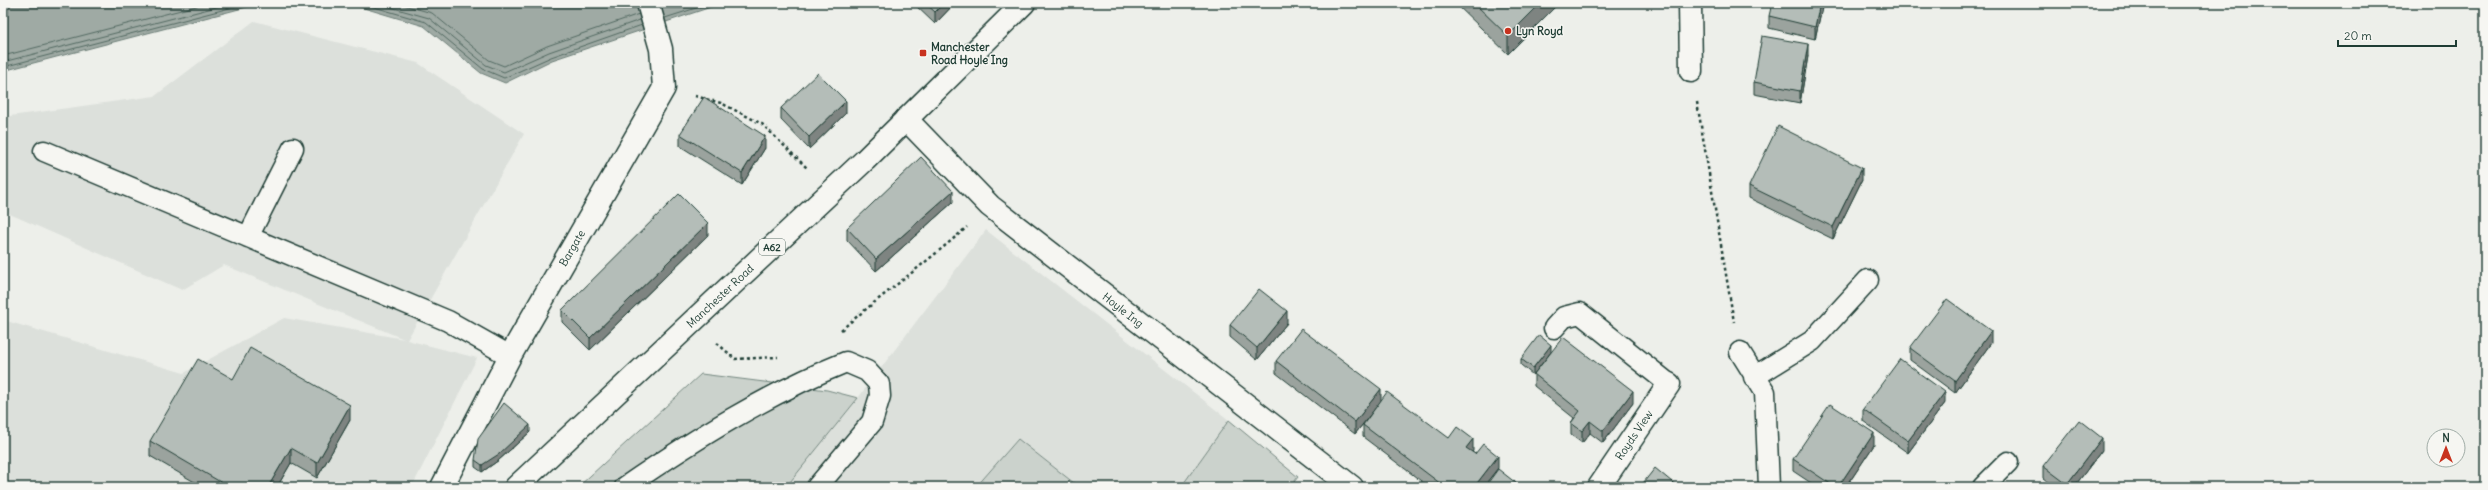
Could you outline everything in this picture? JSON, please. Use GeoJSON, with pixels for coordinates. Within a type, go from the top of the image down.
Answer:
{"type":"FeatureCollection","features":[{"type":"Feature","properties":{"kind":"street"},"geometry":{"type":"LineString","coordinates":[[648,3],[661,49],[664,88]]}},
{"type":"Feature","properties":{"kind":"street","name":"Manchester Road"},"geometry":{"type":"LineString","coordinates":[[516,487],[831,192],[1024,3]]}},
{"type":"Feature","properties":{"kind":"street"},"geometry":{"type":"LineString","coordinates":[[1690,3],[1691,71]]}},
{"type":"Feature","properties":{"kind":"street","name":"Bargate"},"geometry":{"type":"LineString","coordinates":[[442,487],[510,356],[664,88]]}},
{"type":"Feature","properties":{"kind":"street","name":"Hoyle Ing"},"geometry":{"type":"LineString","coordinates":[[906,119],[990,206],[1352,487]]}},
{"type":"Feature","properties":{"kind":"street","name":"Royds View"},"geometry":{"type":"LineString","coordinates":[[1599,487],[1669,384]]}},
{"type":"Feature","properties":{"kind":"lane"},"geometry":{"type":"LineString","coordinates":[[248,237],[293,148]]}},
{"type":"Feature","properties":{"kind":"lane"},"geometry":{"type":"LineString","coordinates":[[44,151],[448,321],[510,356]]}},
{"type":"Feature","properties":{"kind":"lane"},"geometry":{"type":"LineString","coordinates":[[1754,377],[1812,341],[1868,280]]}},
{"type":"Feature","properties":{"kind":"lane"},"geometry":{"type":"LineString","coordinates":[[1554,328],[1564,317],[1580,313],[1669,384]]}},
{"type":"Feature","properties":{"kind":"lane"},"geometry":{"type":"LineString","coordinates":[[1740,352],[1764,392],[1769,487]]}},
{"type":"Feature","properties":{"kind":"lane"},"geometry":{"type":"LineString","coordinates":[[624,487],[702,434],[813,375],[846,362],[867,371],[879,384],[880,396],[872,422],[817,487]]}},
{"type":"Feature","properties":{"kind":"lane"},"geometry":{"type":"LineString","coordinates":[[1983,487],[2008,462]]}},
{"type":"Feature","properties":{"kind":"path"},"geometry":{"type":"LineString","coordinates":[[1691,71],[1740,352]]}},
{"type":"Feature","properties":{"kind":"path"},"geometry":{"type":"LineString","coordinates":[[664,88],[721,103],[762,124],[831,192]]}},
{"type":"Feature","properties":{"kind":"path"},"geometry":{"type":"LineString","coordinates":[[837,333],[933,257],[990,206]]}},
{"type":"Feature","properties":{"kind":"path"},"geometry":{"type":"LineString","coordinates":[[692,322],[735,359],[785,357]]}},
{"type":"Feature","properties":{"kind":"shaded area"},"geometry":{"type":"Polygon","coordinates":[[[254,21],[418,63],[524,134],[407,340],[477,358],[412,487],[3,487],[3,320],[184,373],[284,318],[404,339],[224,265],[182,290],[3,211],[3,117],[155,96],[254,21]]]}},
{"type":"Feature","properties":{"kind":"shaded area"},"geometry":{"type":"Polygon","coordinates":[[[986,230],[1229,420],[1181,487],[1079,487],[1018,439],[976,487],[786,487],[858,398],[986,230]]]}},
{"type":"Feature","properties":{"kind":"shaded area"},"geometry":{"type":"Polygon","coordinates":[[[701,374],[827,390],[858,398],[786,487],[578,487],[701,374]]]}},
{"type":"Feature","properties":{"kind":"shaded area"},"geometry":{"type":"Polygon","coordinates":[[[1229,420],[1298,477],[1290,487],[1181,487],[1229,420]]]}},
{"type":"Feature","properties":{"kind":"shaded area"},"geometry":{"type":"Polygon","coordinates":[[[1018,439],[1079,487],[976,487],[1018,439]]]}},
{"type":"Feature","properties":{"kind":"water"},"geometry":{"type":"Polygon","coordinates":[[[27,3],[262,3],[3,71],[3,6],[27,3]]]}},
{"type":"Feature","properties":{"kind":"water"},"geometry":{"type":"Polygon","coordinates":[[[347,3],[723,3],[552,60],[505,83],[481,73],[424,26],[347,3]]]}},
{"type":"Feature","properties":{"kind":"building"},"geometry":{"type":"Polygon","coordinates":[[[925,3],[944,3],[935,12],[925,3]]]}},
{"type":"Feature","properties":{"kind":"building"},"geometry":{"type":"Polygon","coordinates":[[[1474,3],[1541,3],[1508,36],[1474,3]]]}},
{"type":"Feature","properties":{"kind":"building"},"geometry":{"type":"Polygon","coordinates":[[[1772,3],[1820,3],[1815,27],[1769,16],[1772,3]]]}},
{"type":"Feature","properties":{"kind":"building"},"geometry":{"type":"Polygon","coordinates":[[[1762,36],[1808,44],[1800,91],[1754,82],[1762,36]]]}},
{"type":"Feature","properties":{"kind":"building"},"geometry":{"type":"Polygon","coordinates":[[[818,73],[846,101],[809,137],[781,108],[818,73]]]}},
{"type":"Feature","properties":{"kind":"building"},"geometry":{"type":"Polygon","coordinates":[[[704,97],[765,136],[742,173],[680,134],[704,97]]]}},
{"type":"Feature","properties":{"kind":"building"},"geometry":{"type":"Polygon","coordinates":[[[1778,126],[1862,168],[1833,227],[1749,186],[1778,126]]]}},
{"type":"Feature","properties":{"kind":"building"},"geometry":{"type":"Polygon","coordinates":[[[921,157],[953,191],[876,259],[847,228],[921,157]]]}},
{"type":"Feature","properties":{"kind":"building"},"geometry":{"type":"Polygon","coordinates":[[[679,194],[708,223],[590,338],[562,310],[679,194]]]}},
{"type":"Feature","properties":{"kind":"building"},"geometry":{"type":"Polygon","coordinates":[[[1259,289],[1287,311],[1257,348],[1230,325],[1259,289]]]}},
{"type":"Feature","properties":{"kind":"building"},"geometry":{"type":"Polygon","coordinates":[[[1947,299],[1991,331],[1955,381],[1910,348],[1947,299]]]}},
{"type":"Feature","properties":{"kind":"building"},"geometry":{"type":"Polygon","coordinates":[[[1301,329],[1381,389],[1355,422],[1276,361],[1301,329]]]}},
{"type":"Feature","properties":{"kind":"building"},"geometry":{"type":"Polygon","coordinates":[[[1539,335],[1551,345],[1533,368],[1521,359],[1539,335]]]}},
{"type":"Feature","properties":{"kind":"building"},"geometry":{"type":"Polygon","coordinates":[[[1563,337],[1633,391],[1603,431],[1590,421],[1582,431],[1571,423],[1580,411],[1534,374],[1563,337]]]}},
{"type":"Feature","properties":{"kind":"building"},"geometry":{"type":"Polygon","coordinates":[[[250,348],[350,405],[317,463],[291,448],[268,487],[229,487],[150,441],[198,359],[233,379],[250,348]]]}},
{"type":"Feature","properties":{"kind":"building"},"geometry":{"type":"Polygon","coordinates":[[[1900,359],[1945,392],[1908,441],[1863,409],[1900,359]]]}},
{"type":"Feature","properties":{"kind":"building"},"geometry":{"type":"Polygon","coordinates":[[[1387,392],[1449,438],[1457,427],[1473,439],[1466,448],[1475,454],[1483,444],[1498,456],[1474,487],[1445,487],[1363,425],[1387,392]]]}},
{"type":"Feature","properties":{"kind":"building"},"geometry":{"type":"Polygon","coordinates":[[[504,403],[530,425],[499,454],[482,465],[475,460],[478,439],[504,403]]]}},
{"type":"Feature","properties":{"kind":"building"},"geometry":{"type":"Polygon","coordinates":[[[1830,404],[1874,433],[1838,487],[1835,487],[1793,459],[1830,404]]]}},
{"type":"Feature","properties":{"kind":"building"},"geometry":{"type":"Polygon","coordinates":[[[2079,420],[2102,438],[2067,484],[2043,466],[2079,420]]]}},
{"type":"Feature","properties":{"kind":"building"},"geometry":{"type":"Polygon","coordinates":[[[1655,468],[1678,487],[1640,487],[1655,468]]]}},
{"type":"Feature","properties":{"kind":"building"},"geometry":{"type":"Polygon","coordinates":[[[1498,469],[1521,487],[1485,487],[1498,469]]]}},
{"type":"Feature","properties":{"kind":"place","name":"Lyn Royd"},"geometry":{"type":"Point","coordinates":[1508,31]}},
{"type":"Feature","properties":{"kind":"place","name":"Manchester Road Hoyle Ing"},"geometry":{"type":"Point","coordinates":[923,53]}}]}
